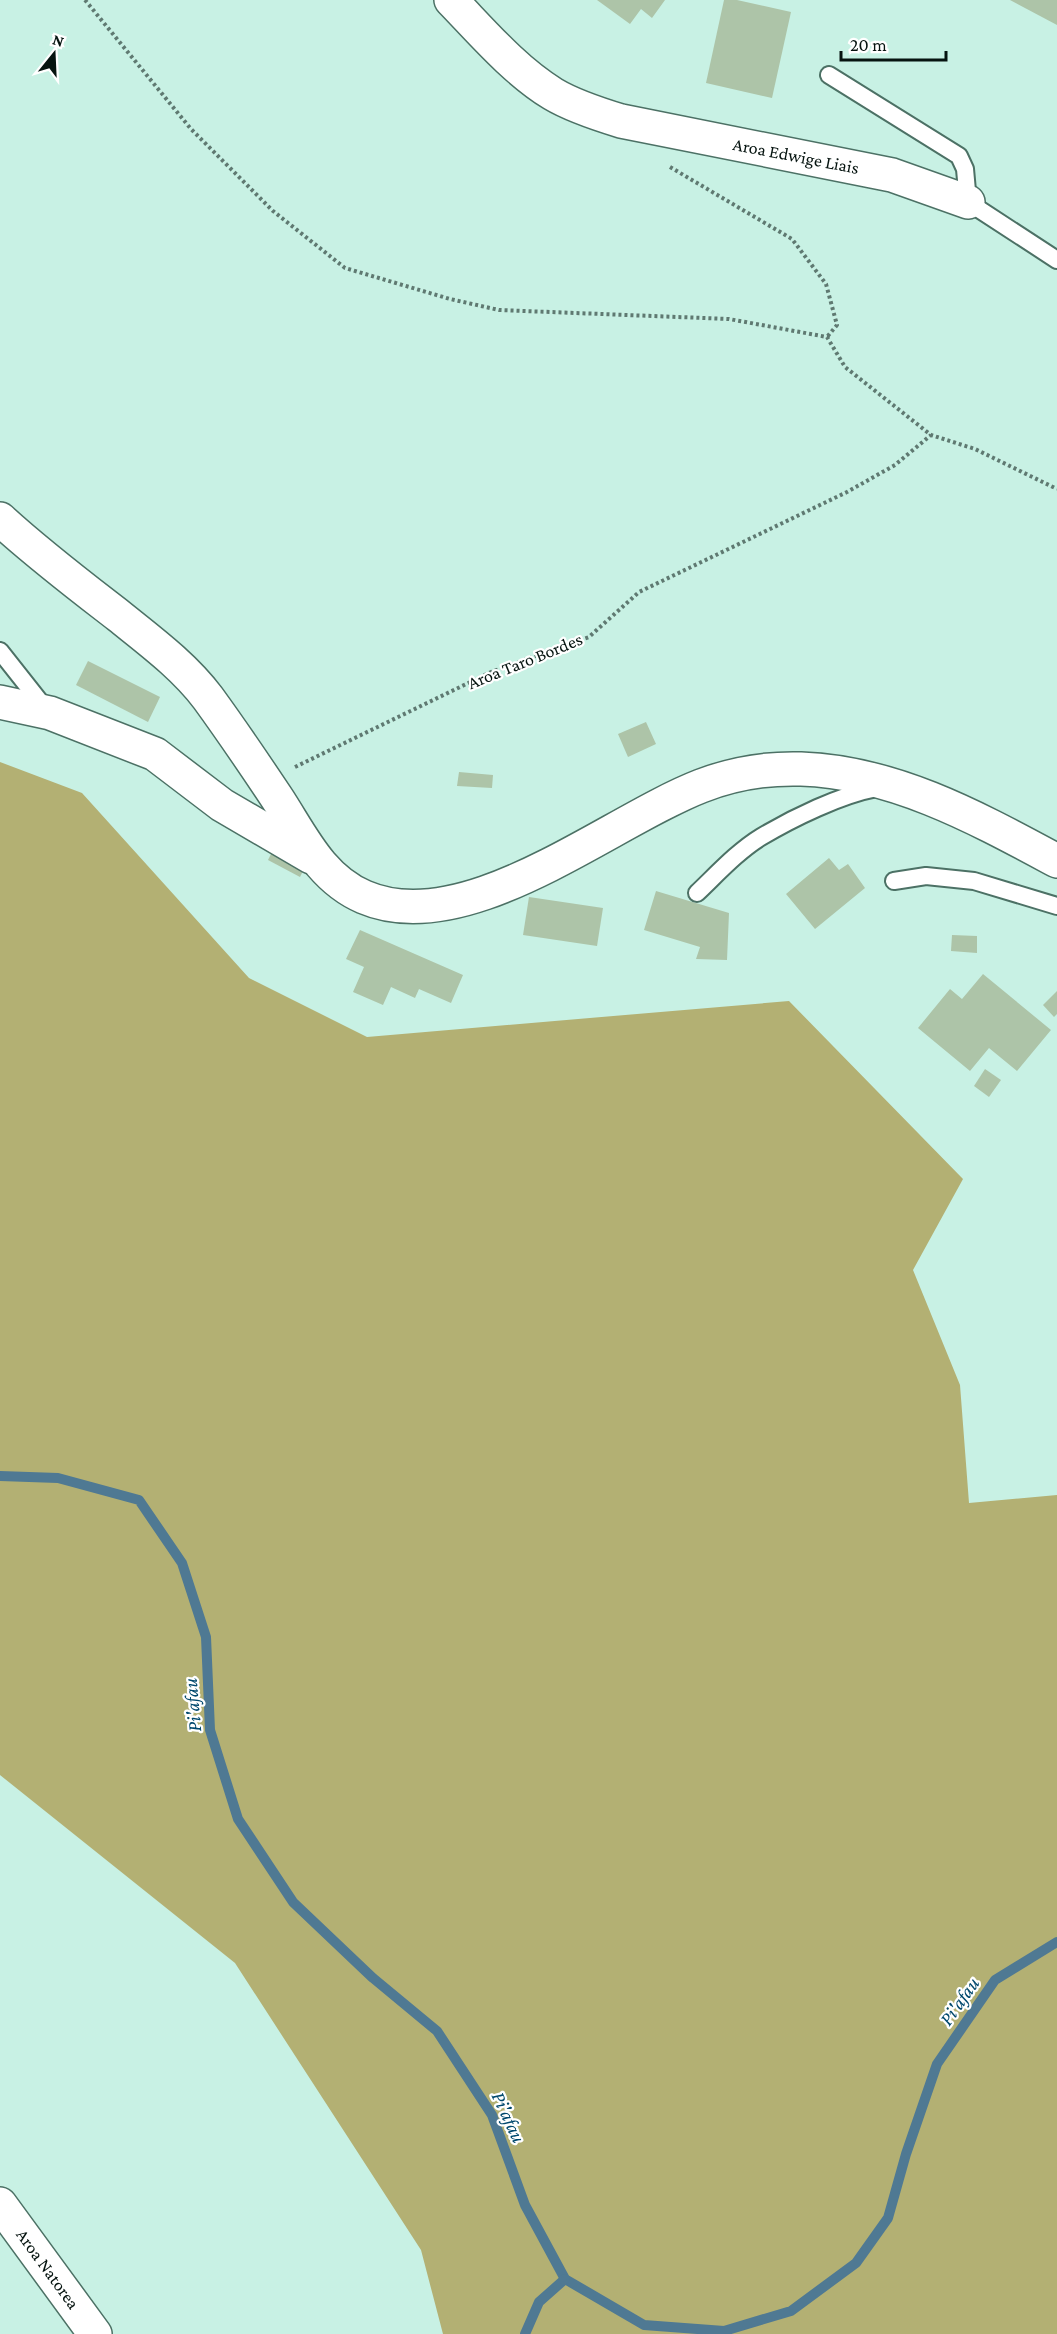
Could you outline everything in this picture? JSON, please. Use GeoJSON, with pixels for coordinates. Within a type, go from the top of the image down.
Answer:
{"type":"FeatureCollection","features":[{"type":"Feature","properties":{"kind":"street","name":"Aroa Edwige Liais"},"geometry":{"type":"LineString","coordinates":[[451,0],[504,54],[553,94],[591,112],[621,121],[892,174],[968,202]]}},
{"type":"Feature","properties":{"kind":"street"},"geometry":{"type":"LineString","coordinates":[[0,519],[159,648],[206,696],[327,873],[364,897],[401,906],[440,905],[491,891],[570,854],[657,806],[700,786],[739,774],[800,768],[876,778],[969,815],[1057,861]]}},
{"type":"Feature","properties":{"kind":"street"},"geometry":{"type":"LineString","coordinates":[[0,702],[50,713],[155,754],[222,805],[318,861]]}},
{"type":"Feature","properties":{"kind":"street","name":"Aroa Natorea"},"geometry":{"type":"LineString","coordinates":[[0,2204],[95,2334]]}},
{"type":"Feature","properties":{"kind":"lane"},"geometry":{"type":"LineString","coordinates":[[830,75],[959,156],[965,169],[968,202],[1057,260]]}},
{"type":"Feature","properties":{"kind":"lane"},"geometry":{"type":"LineString","coordinates":[[0,651],[50,713]]}},
{"type":"Feature","properties":{"kind":"lane"},"geometry":{"type":"LineString","coordinates":[[697,893],[759,838],[862,791],[892,784]]}},
{"type":"Feature","properties":{"kind":"lane"},"geometry":{"type":"LineString","coordinates":[[894,881],[926,876],[974,881],[1057,906]]}},
{"type":"Feature","properties":{"kind":"path"},"geometry":{"type":"LineString","coordinates":[[85,0],[191,129],[273,211],[345,268],[450,299],[499,310],[729,319],[827,337],[845,367],[931,435],[975,449],[1057,489]]}},
{"type":"Feature","properties":{"kind":"path"},"geometry":{"type":"LineString","coordinates":[[668,166],[709,188],[792,239],[826,284],[837,325],[827,337]]}},
{"type":"Feature","properties":{"kind":"path","name":"Aroa Taro Bordes"},"geometry":{"type":"LineString","coordinates":[[265,781],[491,672],[589,637],[639,592],[848,492],[895,465],[931,435]]}},
{"type":"Feature","properties":{"kind":"shaded area"},"geometry":{"type":"Polygon","coordinates":[[[0,762],[82,793],[249,978],[367,1037],[789,1001],[963,1179],[913,1270],[960,1385],[969,1503],[1057,1495],[1057,2334],[443,2334],[421,2250],[235,1963],[0,1775],[0,762]]]}},
{"type":"Feature","properties":{"kind":"building"},"geometry":{"type":"Polygon","coordinates":[[[597,0],[665,0],[652,18],[641,9],[630,24],[597,0]]]}},
{"type":"Feature","properties":{"kind":"building"},"geometry":{"type":"Polygon","coordinates":[[[724,0],[737,0],[791,12],[772,98],[706,83],[724,0]]]}},
{"type":"Feature","properties":{"kind":"building"},"geometry":{"type":"Polygon","coordinates":[[[1010,0],[1057,0],[1057,25],[1010,0]]]}},
{"type":"Feature","properties":{"kind":"building"},"geometry":{"type":"Polygon","coordinates":[[[88,661],[160,697],[148,722],[76,685],[88,661]]]}},
{"type":"Feature","properties":{"kind":"building"},"geometry":{"type":"Polygon","coordinates":[[[646,722],[656,744],[628,757],[618,734],[646,722]]]}},
{"type":"Feature","properties":{"kind":"building"},"geometry":{"type":"Polygon","coordinates":[[[459,772],[493,775],[492,788],[457,786],[459,772]]]}},
{"type":"Feature","properties":{"kind":"building"},"geometry":{"type":"Polygon","coordinates":[[[274,848],[306,865],[300,877],[268,860],[274,848]]]}},
{"type":"Feature","properties":{"kind":"building"},"geometry":{"type":"Polygon","coordinates":[[[829,858],[839,870],[848,864],[865,888],[815,929],[786,894],[829,858]]]}},
{"type":"Feature","properties":{"kind":"building"},"geometry":{"type":"Polygon","coordinates":[[[656,891],[729,913],[727,960],[696,959],[700,947],[644,930],[656,891]]]}},
{"type":"Feature","properties":{"kind":"building"},"geometry":{"type":"Polygon","coordinates":[[[529,897],[603,908],[597,946],[523,935],[529,897]]]}},
{"type":"Feature","properties":{"kind":"building"},"geometry":{"type":"Polygon","coordinates":[[[360,930],[463,975],[451,1003],[419,989],[415,998],[391,987],[383,1005],[353,992],[364,967],[346,959],[360,930]]]}},
{"type":"Feature","properties":{"kind":"building"},"geometry":{"type":"Polygon","coordinates":[[[952,935],[977,936],[977,953],[951,951],[952,935]]]}},
{"type":"Feature","properties":{"kind":"building"},"geometry":{"type":"Polygon","coordinates":[[[983,974],[1051,1030],[1017,1071],[989,1048],[970,1071],[918,1028],[950,989],[962,999],[983,974]]]}},
{"type":"Feature","properties":{"kind":"building"},"geometry":{"type":"Polygon","coordinates":[[[1057,991],[1057,1014],[1054,1017],[1043,1005],[1057,991]]]}},
{"type":"Feature","properties":{"kind":"building"},"geometry":{"type":"Polygon","coordinates":[[[985,1069],[1001,1080],[989,1097],[974,1086],[985,1069]]]}},
{"type":"Feature","properties":{"kind":"waterway","name":"Pi'afau"},"geometry":{"type":"LineString","coordinates":[[0,1476],[58,1478],[139,1500],[182,1563],[206,1637],[210,1730],[238,1819],[293,1902],[373,1978],[437,2031],[492,2115],[525,2205],[565,2279],[644,2325],[724,2331],[791,2311],[856,2263],[888,2218],[906,2154],[937,2064],[995,1980],[1057,1942]]}},
{"type":"Feature","properties":{"kind":"waterway"},"geometry":{"type":"LineString","coordinates":[[525,2334],[539,2302],[565,2279]]}}]}
